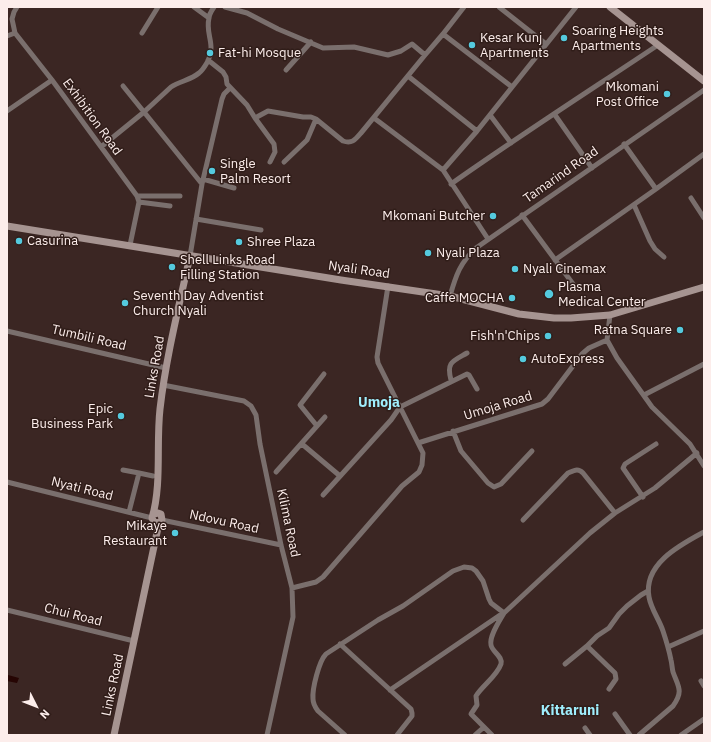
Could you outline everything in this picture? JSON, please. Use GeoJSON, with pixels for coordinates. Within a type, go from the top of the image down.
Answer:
{"type":"FeatureCollection","features":[{"type":"Feature","properties":{"kind":"main road"},"geometry":{"type":"LineString","coordinates":[[610,7],[704,81]]}},
{"type":"Feature","properties":{"kind":"main road","name":"Nyali Road"},"geometry":{"type":"LineString","coordinates":[[7,226],[341,280],[450,296],[519,314],[554,318],[610,315],[704,287]]}},
{"type":"Feature","properties":{"kind":"main road","name":"Links Road"},"geometry":{"type":"LineString","coordinates":[[114,735],[155,545],[160,411],[163,385],[190,256]]}},
{"type":"Feature","properties":{"kind":"street"},"geometry":{"type":"LineString","coordinates":[[7,36],[15,33],[12,19],[17,7]]}},
{"type":"Feature","properties":{"kind":"street"},"geometry":{"type":"LineString","coordinates":[[142,34],[158,7]]}},
{"type":"Feature","properties":{"kind":"street"},"geometry":{"type":"LineString","coordinates":[[194,7],[209,18]]}},
{"type":"Feature","properties":{"kind":"street"},"geometry":{"type":"LineString","coordinates":[[101,147],[144,112],[176,83],[194,77],[205,67],[212,49],[209,18],[214,7]]}},
{"type":"Feature","properties":{"kind":"street"},"geometry":{"type":"LineString","coordinates":[[225,7],[247,13],[278,29],[323,48],[354,47],[388,55],[401,51],[412,44],[425,55]]}},
{"type":"Feature","properties":{"kind":"street"},"geometry":{"type":"LineString","coordinates":[[255,118],[268,112],[316,118],[343,141],[349,143],[354,141],[464,7]]}},
{"type":"Feature","properties":{"kind":"street"},"geometry":{"type":"LineString","coordinates":[[499,7],[546,44]]}},
{"type":"Feature","properties":{"kind":"street"},"geometry":{"type":"LineString","coordinates":[[443,170],[477,131],[576,7]]}},
{"type":"Feature","properties":{"kind":"street","name":"Exhibition Road"},"geometry":{"type":"LineString","coordinates":[[15,33],[52,80],[137,196],[139,202]]}},
{"type":"Feature","properties":{"kind":"street"},"geometry":{"type":"LineString","coordinates":[[443,34],[512,87]]}},
{"type":"Feature","properties":{"kind":"street"},"geometry":{"type":"LineString","coordinates":[[286,70],[311,42]]}},
{"type":"Feature","properties":{"kind":"street"},"geometry":{"type":"LineString","coordinates":[[451,184],[658,45]]}},
{"type":"Feature","properties":{"kind":"street"},"geometry":{"type":"LineString","coordinates":[[208,60],[223,72],[227,84],[247,105],[274,144],[275,152],[270,162]]}},
{"type":"Feature","properties":{"kind":"street"},"geometry":{"type":"LineString","coordinates":[[408,76],[477,131]]}},
{"type":"Feature","properties":{"kind":"street"},"geometry":{"type":"LineString","coordinates":[[7,111],[52,80]]}},
{"type":"Feature","properties":{"kind":"street"},"geometry":{"type":"LineString","coordinates":[[123,86],[202,182],[234,188]]}},
{"type":"Feature","properties":{"kind":"street"},"geometry":{"type":"LineString","coordinates":[[190,256],[202,182],[222,99],[224,94],[230,88]]}},
{"type":"Feature","properties":{"kind":"street","name":"Tamarind Road"},"geometry":{"type":"LineString","coordinates":[[450,296],[462,263],[476,248],[704,90]]}},
{"type":"Feature","properties":{"kind":"street"},"geometry":{"type":"LineString","coordinates":[[555,114],[592,168]]}},
{"type":"Feature","properties":{"kind":"street"},"geometry":{"type":"LineString","coordinates":[[490,115],[511,143]]}},
{"type":"Feature","properties":{"kind":"street"},"geometry":{"type":"LineString","coordinates":[[284,162],[307,140],[316,118]]}},
{"type":"Feature","properties":{"kind":"street"},"geometry":{"type":"LineString","coordinates":[[374,118],[443,170],[488,239]]}},
{"type":"Feature","properties":{"kind":"street"},"geometry":{"type":"LineString","coordinates":[[624,144],[656,190]]}},
{"type":"Feature","properties":{"kind":"street"},"geometry":{"type":"LineString","coordinates":[[555,260],[656,190],[704,154]]}},
{"type":"Feature","properties":{"kind":"street"},"geometry":{"type":"LineString","coordinates":[[137,196],[180,196]]}},
{"type":"Feature","properties":{"kind":"street"},"geometry":{"type":"LineString","coordinates":[[691,198],[703,215]]}},
{"type":"Feature","properties":{"kind":"street"},"geometry":{"type":"LineString","coordinates":[[130,245],[139,202],[170,206]]}},
{"type":"Feature","properties":{"kind":"street"},"geometry":{"type":"LineString","coordinates":[[634,205],[650,241],[655,249],[664,257]]}},
{"type":"Feature","properties":{"kind":"street"},"geometry":{"type":"LineString","coordinates":[[522,215],[573,284]]}},
{"type":"Feature","properties":{"kind":"street"},"geometry":{"type":"LineString","coordinates":[[196,220],[262,230]]}},
{"type":"Feature","properties":{"kind":"street"},"geometry":{"type":"LineString","coordinates":[[292,588],[316,582],[323,577],[402,486],[419,472],[422,465],[423,453],[378,363],[377,357],[388,286]]}},
{"type":"Feature","properties":{"kind":"street"},"geometry":{"type":"LineString","coordinates":[[610,315],[606,340],[617,358],[652,407],[685,440],[696,453],[704,466]]}},
{"type":"Feature","properties":{"kind":"street","name":"Tumbili Road"},"geometry":{"type":"LineString","coordinates":[[7,331],[166,368]]}},
{"type":"Feature","properties":{"kind":"street","name":"Umoja Road"},"geometry":{"type":"LineString","coordinates":[[418,443],[542,404],[548,400],[582,354],[589,348],[606,340]]}},
{"type":"Feature","properties":{"kind":"street"},"geometry":{"type":"LineString","coordinates":[[451,380],[449,372],[450,364],[467,353]]}},
{"type":"Feature","properties":{"kind":"street"},"geometry":{"type":"LineString","coordinates":[[644,395],[704,364]]}},
{"type":"Feature","properties":{"kind":"street"},"geometry":{"type":"LineString","coordinates":[[317,426],[300,405],[324,374]]}},
{"type":"Feature","properties":{"kind":"street"},"geometry":{"type":"LineString","coordinates":[[323,495],[400,407],[451,380],[467,374],[477,389]]}},
{"type":"Feature","properties":{"kind":"street","name":"Kilima Road"},"geometry":{"type":"LineString","coordinates":[[163,385],[244,401],[251,406],[256,415],[260,444],[281,545],[292,588],[293,617],[267,735]]}},
{"type":"Feature","properties":{"kind":"street"},"geometry":{"type":"LineString","coordinates":[[276,472],[325,417]]}},
{"type":"Feature","properties":{"kind":"street"},"geometry":{"type":"LineString","coordinates":[[453,431],[464,454],[488,483],[494,487],[501,484],[532,451]]}},
{"type":"Feature","properties":{"kind":"street"},"geometry":{"type":"LineString","coordinates":[[302,444],[340,476]]}},
{"type":"Feature","properties":{"kind":"street"},"geometry":{"type":"LineString","coordinates":[[643,497],[624,466],[656,444]]}},
{"type":"Feature","properties":{"kind":"street"},"geometry":{"type":"LineString","coordinates":[[390,690],[504,613],[578,543],[615,513],[643,497],[668,478],[696,453]]}},
{"type":"Feature","properties":{"kind":"street"},"geometry":{"type":"LineString","coordinates":[[123,470],[153,476]]}},
{"type":"Feature","properties":{"kind":"street"},"geometry":{"type":"LineString","coordinates":[[523,520],[568,473],[576,470],[580,470],[584,473],[615,513]]}},
{"type":"Feature","properties":{"kind":"street"},"geometry":{"type":"LineString","coordinates":[[129,512],[139,473]]}},
{"type":"Feature","properties":{"kind":"street","name":"Nyati Road"},"geometry":{"type":"LineString","coordinates":[[7,482],[157,519]]}},
{"type":"Feature","properties":{"kind":"street","name":"Ndovu Road"},"geometry":{"type":"LineString","coordinates":[[157,519],[281,545]]}},
{"type":"Feature","properties":{"kind":"street"},"geometry":{"type":"LineString","coordinates":[[639,735],[673,706],[677,700],[678,684],[673,672],[668,647],[649,598],[648,586],[659,564],[680,545],[704,532]]}},
{"type":"Feature","properties":{"kind":"street"},"geometry":{"type":"LineString","coordinates":[[345,735],[314,706],[313,700],[315,684],[323,658],[326,654],[403,606],[453,571],[464,567],[472,568],[476,572],[483,581],[491,603],[504,613]]}},
{"type":"Feature","properties":{"kind":"street"},"geometry":{"type":"LineString","coordinates":[[565,664],[597,636],[609,628],[627,606],[641,595],[648,592]]}},
{"type":"Feature","properties":{"kind":"street","name":"Chui Road"},"geometry":{"type":"LineString","coordinates":[[7,610],[134,641]]}},
{"type":"Feature","properties":{"kind":"street"},"geometry":{"type":"LineString","coordinates":[[492,735],[472,716],[472,712],[477,705],[476,696],[500,665],[500,658],[492,647],[491,642],[495,627],[504,613]]}},
{"type":"Feature","properties":{"kind":"street"},"geometry":{"type":"LineString","coordinates":[[668,647],[704,631]]}},
{"type":"Feature","properties":{"kind":"street"},"geometry":{"type":"LineString","coordinates":[[340,644],[411,709],[412,713],[408,722],[397,735]]}},
{"type":"Feature","properties":{"kind":"street"},"geometry":{"type":"LineString","coordinates":[[587,646],[615,673],[616,679],[609,689]]}},
{"type":"Feature","properties":{"kind":"street"},"geometry":{"type":"LineString","coordinates":[[615,714],[630,735]]}},
{"type":"Feature","properties":{"kind":"street"},"geometry":{"type":"LineString","coordinates":[[681,735],[704,719]]}},
{"type":"Feature","properties":{"kind":"street"},"geometry":{"type":"LineString","coordinates":[[475,735],[484,727]]}},
{"type":"Feature","properties":{"kind":"street"},"geometry":{"type":"LineString","coordinates":[[585,728],[590,735]]}},
{"type":"Feature","properties":{"kind":"shaded area"},"geometry":{"type":"Polygon","coordinates":[[[8,675],[19,678],[17,683],[7,681],[8,675]]]}},
{"type":"Feature","properties":{"kind":"place","name":"Soaring Heights Apartments"},"geometry":{"type":"Point","coordinates":[564,38]}},
{"type":"Feature","properties":{"kind":"place","name":"Kesar Kunj Apartments"},"geometry":{"type":"Point","coordinates":[472,45]}},
{"type":"Feature","properties":{"kind":"place","name":"Fat-hi Mosque"},"geometry":{"type":"Point","coordinates":[210,53]}},
{"type":"Feature","properties":{"kind":"place","name":"Mkomani Post Office"},"geometry":{"type":"Point","coordinates":[667,94]}},
{"type":"Feature","properties":{"kind":"place","name":"Single Palm Resort"},"geometry":{"type":"Point","coordinates":[212,171]}},
{"type":"Feature","properties":{"kind":"place","name":"Mkomani Butcher"},"geometry":{"type":"Point","coordinates":[493,216]}},
{"type":"Feature","properties":{"kind":"place","name":"Casurina"},"geometry":{"type":"Point","coordinates":[19,241]}},
{"type":"Feature","properties":{"kind":"place","name":"Shree Plaza"},"geometry":{"type":"Point","coordinates":[239,242]}},
{"type":"Feature","properties":{"kind":"place","name":"Nyali Plaza"},"geometry":{"type":"Point","coordinates":[428,253]}},
{"type":"Feature","properties":{"kind":"place","name":"Shell Links Road Filling Station"},"geometry":{"type":"Point","coordinates":[172,267]}},
{"type":"Feature","properties":{"kind":"place","name":"Nyali Cinemax"},"geometry":{"type":"Point","coordinates":[515,269]}},
{"type":"Feature","properties":{"kind":"place","name":"Plasma Medical Center"},"geometry":{"type":"Point","coordinates":[549,294]}},
{"type":"Feature","properties":{"kind":"place","name":"Caffe MOCHA"},"geometry":{"type":"Point","coordinates":[512,298]}},
{"type":"Feature","properties":{"kind":"place","name":"Seventh Day Adventist Church Nyali"},"geometry":{"type":"Point","coordinates":[125,303]}},
{"type":"Feature","properties":{"kind":"place","name":"Ratna Square"},"geometry":{"type":"Point","coordinates":[680,330]}},
{"type":"Feature","properties":{"kind":"place","name":"Fish'n'Chips"},"geometry":{"type":"Point","coordinates":[548,336]}},
{"type":"Feature","properties":{"kind":"place","name":"AutoExpress"},"geometry":{"type":"Point","coordinates":[523,359]}},
{"type":"Feature","properties":{"kind":"place","name":"Epic Business Park"},"geometry":{"type":"Point","coordinates":[121,416]}},
{"type":"Feature","properties":{"kind":"place","name":"Mikaye Restaurant"},"geometry":{"type":"Point","coordinates":[175,533]}},
{"type":"Feature","properties":{"kind":"district","name":"Umoja"},"geometry":{"type":"Point","coordinates":[379,403]}},
{"type":"Feature","properties":{"kind":"district","name":"Kittaruni"},"geometry":{"type":"Point","coordinates":[570,711]}}]}
